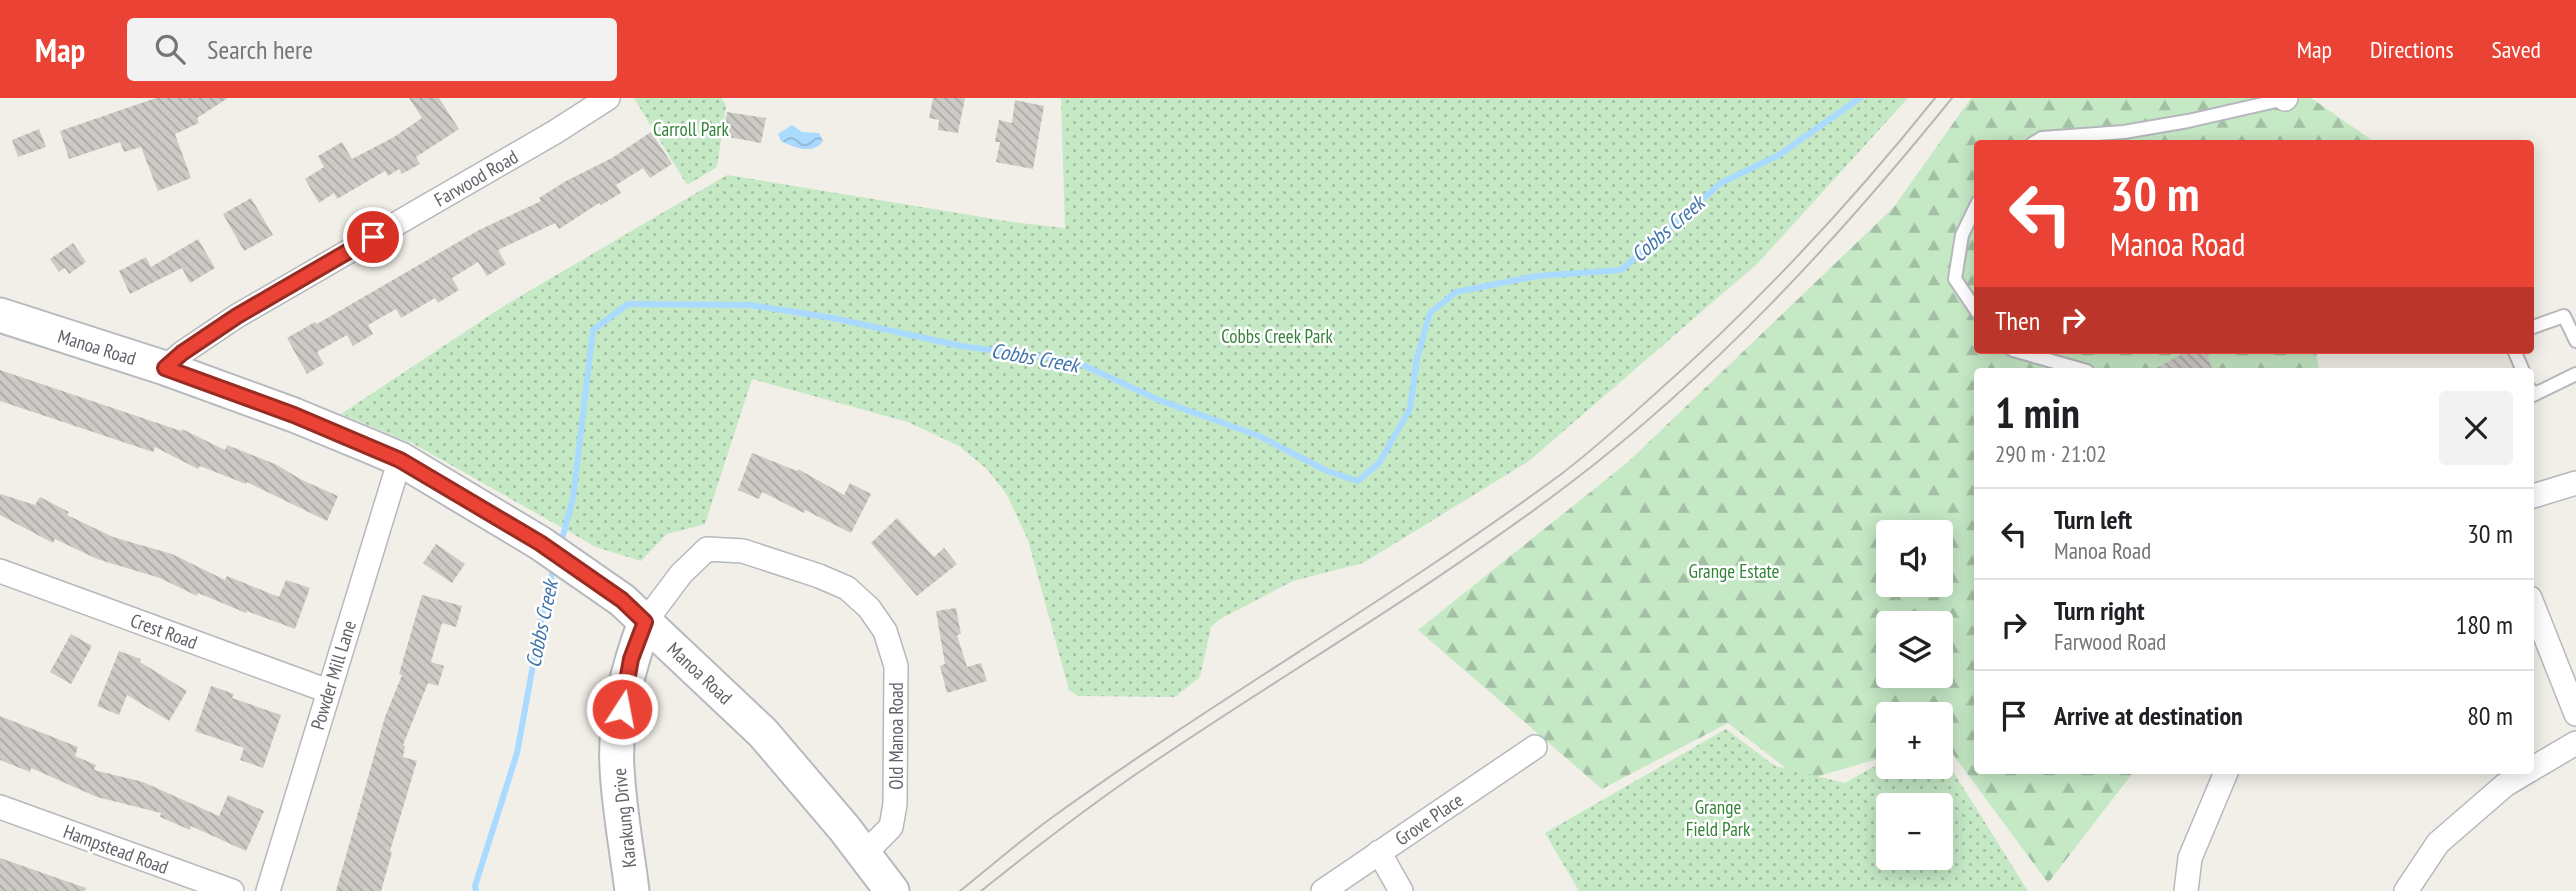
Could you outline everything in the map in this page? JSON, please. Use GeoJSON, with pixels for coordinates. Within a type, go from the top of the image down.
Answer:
{"type":"FeatureCollection","features":[{"type":"Feature","properties":{"kind":"main road","name":"Manoa Road"},"geometry":{"type":"LineString","coordinates":[[0,316],[165,368],[294,415],[400,460],[540,543],[622,600],[764,733],[892,891]]}},
{"type":"Feature","properties":{"kind":"main road","name":"Karakung Drive"},"geometry":{"type":"LineString","coordinates":[[632,891],[617,768],[618,727],[631,659],[645,622]]}},
{"type":"Feature","properties":{"kind":"street","name":"Farwood Road"},"geometry":{"type":"LineString","coordinates":[[165,368],[182,353],[237,316],[555,132],[608,98]]}},
{"type":"Feature","properties":{"kind":"street","name":"Powder Mill Lane"},"geometry":{"type":"LineString","coordinates":[[268,891],[400,460]]}},
{"type":"Feature","properties":{"kind":"street"},"geometry":{"type":"LineString","coordinates":[[2534,497],[2576,483]]}},
{"type":"Feature","properties":{"kind":"street","name":"Old Manoa Road"},"geometry":{"type":"LineString","coordinates":[[645,622],[696,557],[707,549],[720,548],[766,558],[847,588],[869,608],[885,631],[896,666],[895,804],[891,827],[864,854]]}},
{"type":"Feature","properties":{"kind":"street","name":"Crest Road"},"geometry":{"type":"LineString","coordinates":[[0,571],[328,691]]}},
{"type":"Feature","properties":{"kind":"street"},"geometry":{"type":"LineString","coordinates":[[2534,608],[2576,714]]}},
{"type":"Feature","properties":{"kind":"street"},"geometry":{"type":"LineString","coordinates":[[2534,768],[2576,743]]}},
{"type":"Feature","properties":{"kind":"street","name":"Grove Place"},"geometry":{"type":"LineString","coordinates":[[1323,891],[1535,747]]}},
{"type":"Feature","properties":{"kind":"street"},"geometry":{"type":"LineString","coordinates":[[2186,891],[2190,858],[2225,774]]}},
{"type":"Feature","properties":{"kind":"street"},"geometry":{"type":"LineString","coordinates":[[2406,891],[2438,843],[2505,785],[2523,774]]}},
{"type":"Feature","properties":{"kind":"street","name":"Hampstead Road"},"geometry":{"type":"LineString","coordinates":[[0,807],[232,891]]}},
{"type":"Feature","properties":{"kind":"street"},"geometry":{"type":"LineString","coordinates":[[1379,852],[1401,891]]}},
{"type":"Feature","properties":{"kind":"lane"},"geometry":{"type":"LineString","coordinates":[[2039,140],[2124,132],[2188,121],[2285,98]]}},
{"type":"Feature","properties":{"kind":"lane"},"geometry":{"type":"LineString","coordinates":[[1974,210],[1962,235],[1955,279],[1974,307]]}},
{"type":"Feature","properties":{"kind":"lane"},"geometry":{"type":"LineString","coordinates":[[2534,327],[2564,316],[2576,341]]}},
{"type":"Feature","properties":{"kind":"lane"},"geometry":{"type":"LineString","coordinates":[[2027,354],[2076,368]]}},
{"type":"Feature","properties":{"kind":"lane"},"geometry":{"type":"LineString","coordinates":[[2534,395],[2576,374]]}},
{"type":"Feature","properties":{"kind":"green space","name":"Carroll Park"},"geometry":{"type":"Polygon","coordinates":[[[634,98],[721,98],[726,105],[717,167],[687,185],[634,98]]]}},
{"type":"Feature","properties":{"kind":"green space","name":"Cobbs Creek Park"},"geometry":{"type":"Polygon","coordinates":[[[1061,98],[1908,98],[1758,263],[1529,461],[1363,563],[1293,581],[1220,619],[1211,627],[1200,677],[1175,697],[1078,696],[1069,690],[1028,540],[1007,495],[987,469],[959,446],[908,422],[752,379],[705,524],[667,534],[641,561],[596,547],[414,444],[341,414],[507,304],[727,175],[1012,222],[1065,228],[1061,98]]]}},
{"type":"Feature","properties":{"kind":"green space","name":"Grange Estate"},"geometry":{"type":"Polygon","coordinates":[[[1971,98],[2311,98],[2372,140],[1974,140],[1974,354],[2317,354],[2319,368],[1974,368],[1974,774],[2132,774],[2048,883],[1953,755],[1953,702],[1876,702],[1876,759],[1802,781],[1728,723],[1602,789],[1418,630],[1628,462],[1894,207],[1971,98]]]}},
{"type":"Feature","properties":{"kind":"green space","name":"Grange Field Park"},"geometry":{"type":"Polygon","coordinates":[[[1726,729],[1775,766],[1845,783],[1876,765],[1876,779],[1953,779],[1953,771],[2028,891],[1579,891],[1545,833],[1726,729]]]}},
{"type":"Feature","properties":{"kind":"water"},"geometry":{"type":"Polygon","coordinates":[[[792,125],[802,132],[819,133],[823,141],[809,149],[781,141],[778,134],[792,125]]]}},
{"type":"Feature","properties":{"kind":"building"},"geometry":{"type":"Polygon","coordinates":[[[156,98],[228,98],[197,118],[199,123],[175,134],[191,178],[158,191],[141,147],[124,152],[120,142],[69,159],[60,131],[156,98]]]}},
{"type":"Feature","properties":{"kind":"building"},"geometry":{"type":"Polygon","coordinates":[[[409,98],[439,98],[459,129],[416,157],[420,164],[402,174],[399,169],[388,176],[385,171],[337,199],[334,193],[319,203],[305,179],[324,167],[318,156],[342,142],[352,159],[394,137],[422,118],[409,98]]]}},
{"type":"Feature","properties":{"kind":"building"},"geometry":{"type":"Polygon","coordinates":[[[933,98],[965,98],[958,133],[938,130],[939,120],[929,118],[933,98]]]}},
{"type":"Feature","properties":{"kind":"building"},"geometry":{"type":"Polygon","coordinates":[[[1015,100],[1044,106],[1033,169],[996,162],[1000,142],[995,142],[999,120],[1012,123],[1015,100]]]}},
{"type":"Feature","properties":{"kind":"building"},"geometry":{"type":"Polygon","coordinates":[[[727,112],[766,118],[761,143],[723,136],[727,112]]]}},
{"type":"Feature","properties":{"kind":"building"},"geometry":{"type":"Polygon","coordinates":[[[39,129],[46,147],[18,157],[12,140],[39,129]]]}},
{"type":"Feature","properties":{"kind":"building"},"geometry":{"type":"Polygon","coordinates":[[[651,132],[672,164],[650,178],[643,168],[616,185],[621,193],[601,205],[599,203],[559,229],[555,223],[498,250],[506,264],[487,276],[478,262],[452,278],[459,290],[438,303],[435,298],[401,318],[396,309],[368,325],[373,334],[353,346],[347,335],[317,352],[324,364],[307,374],[287,338],[315,322],[317,324],[479,230],[541,201],[539,198],[566,181],[612,158],[651,132]]]}},
{"type":"Feature","properties":{"kind":"building"},"geometry":{"type":"Polygon","coordinates":[[[251,198],[273,235],[244,251],[223,214],[251,198]]]}},
{"type":"Feature","properties":{"kind":"building"},"geometry":{"type":"Polygon","coordinates":[[[198,239],[215,268],[190,283],[182,268],[130,294],[119,271],[146,257],[151,267],[198,239]]]}},
{"type":"Feature","properties":{"kind":"building"},"geometry":{"type":"Polygon","coordinates":[[[73,243],[86,262],[69,274],[65,268],[59,272],[50,259],[73,243]]]}},
{"type":"Feature","properties":{"kind":"building"},"geometry":{"type":"Polygon","coordinates":[[[2182,354],[2207,354],[2212,368],[2156,368],[2182,354]]]}},
{"type":"Feature","properties":{"kind":"building"},"geometry":{"type":"Polygon","coordinates":[[[0,370],[181,431],[182,429],[225,450],[227,445],[275,464],[338,496],[327,521],[247,482],[246,484],[200,466],[198,469],[155,447],[153,452],[0,401],[0,370]]]}},
{"type":"Feature","properties":{"kind":"building"},"geometry":{"type":"Polygon","coordinates":[[[752,453],[797,471],[798,469],[844,495],[850,483],[871,494],[851,533],[762,492],[759,499],[738,490],[752,453]]]}},
{"type":"Feature","properties":{"kind":"building"},"geometry":{"type":"Polygon","coordinates":[[[0,494],[35,505],[40,497],[69,512],[67,515],[113,537],[172,554],[225,580],[227,576],[279,597],[286,580],[310,588],[295,629],[198,593],[197,596],[160,578],[97,559],[55,539],[53,543],[0,515],[0,494]]]}},
{"type":"Feature","properties":{"kind":"building"},"geometry":{"type":"Polygon","coordinates":[[[897,518],[934,557],[944,548],[957,564],[917,596],[871,543],[897,518]]]}},
{"type":"Feature","properties":{"kind":"building"},"geometry":{"type":"Polygon","coordinates":[[[436,544],[465,564],[452,583],[423,563],[436,544]]]}},
{"type":"Feature","properties":{"kind":"building"},"geometry":{"type":"Polygon","coordinates":[[[422,595],[462,606],[456,627],[442,623],[431,662],[444,666],[438,686],[428,683],[403,745],[403,757],[417,761],[381,891],[336,891],[385,717],[402,675],[399,674],[422,595]]]}},
{"type":"Feature","properties":{"kind":"building"},"geometry":{"type":"Polygon","coordinates":[[[956,608],[961,634],[957,635],[967,667],[981,663],[987,681],[947,693],[940,666],[945,664],[936,611],[956,608]]]}},
{"type":"Feature","properties":{"kind":"building"},"geometry":{"type":"Polygon","coordinates":[[[71,634],[92,646],[71,684],[50,672],[71,634]]]}},
{"type":"Feature","properties":{"kind":"building"},"geometry":{"type":"Polygon","coordinates":[[[119,651],[141,659],[140,662],[187,691],[169,721],[127,695],[119,715],[97,706],[119,651]]]}},
{"type":"Feature","properties":{"kind":"building"},"geometry":{"type":"Polygon","coordinates":[[[211,686],[234,694],[232,698],[281,715],[263,768],[240,760],[244,748],[195,731],[211,686]]]}},
{"type":"Feature","properties":{"kind":"building"},"geometry":{"type":"Polygon","coordinates":[[[0,716],[78,747],[75,756],[96,765],[94,770],[143,782],[219,816],[228,795],[264,811],[246,851],[191,826],[190,830],[160,817],[161,813],[97,797],[31,768],[30,772],[0,760],[0,716]]]}},
{"type":"Feature","properties":{"kind":"building"},"geometry":{"type":"Polygon","coordinates":[[[0,858],[86,888],[85,891],[0,891],[0,858]]]}},
{"type":"Feature","properties":{"kind":"waterway","name":"Cobbs Creek"},"geometry":{"type":"LineString","coordinates":[[561,543],[573,498],[593,330],[628,304],[750,305],[833,318],[961,346],[1074,361],[1159,400],[1259,436],[1327,471],[1358,481],[1379,463],[1410,409],[1417,358],[1430,313],[1456,292],[1537,276],[1621,270],[1721,183],[1779,155],[1860,98]]}},
{"type":"Feature","properties":{"kind":"waterway","name":"Cobbs Creek"},"geometry":{"type":"LineString","coordinates":[[476,891],[475,886],[517,753],[546,594],[555,564]]}},
{"type":"Feature","properties":{"kind":"tram line"},"geometry":{"type":"LineString","coordinates":[[960,891],[1042,825],[1116,772],[1435,563],[1585,456],[1694,359],[1767,288],[1870,176],[1935,98]]}},
{"type":"Feature","properties":{"kind":"tram line"},"geometry":{"type":"LineString","coordinates":[[981,891],[1126,781],[1466,558],[1518,522],[1622,442],[1724,351],[1772,303],[1909,151],[1952,98]]}},
{"type":"Feature","properties":{"kind":"route"},"geometry":{"type":"LineString","coordinates":[[373,237],[237,316],[198,341],[165,368],[294,415],[400,460],[540,543],[622,600],[645,622],[631,659],[622,709]]}}]}
